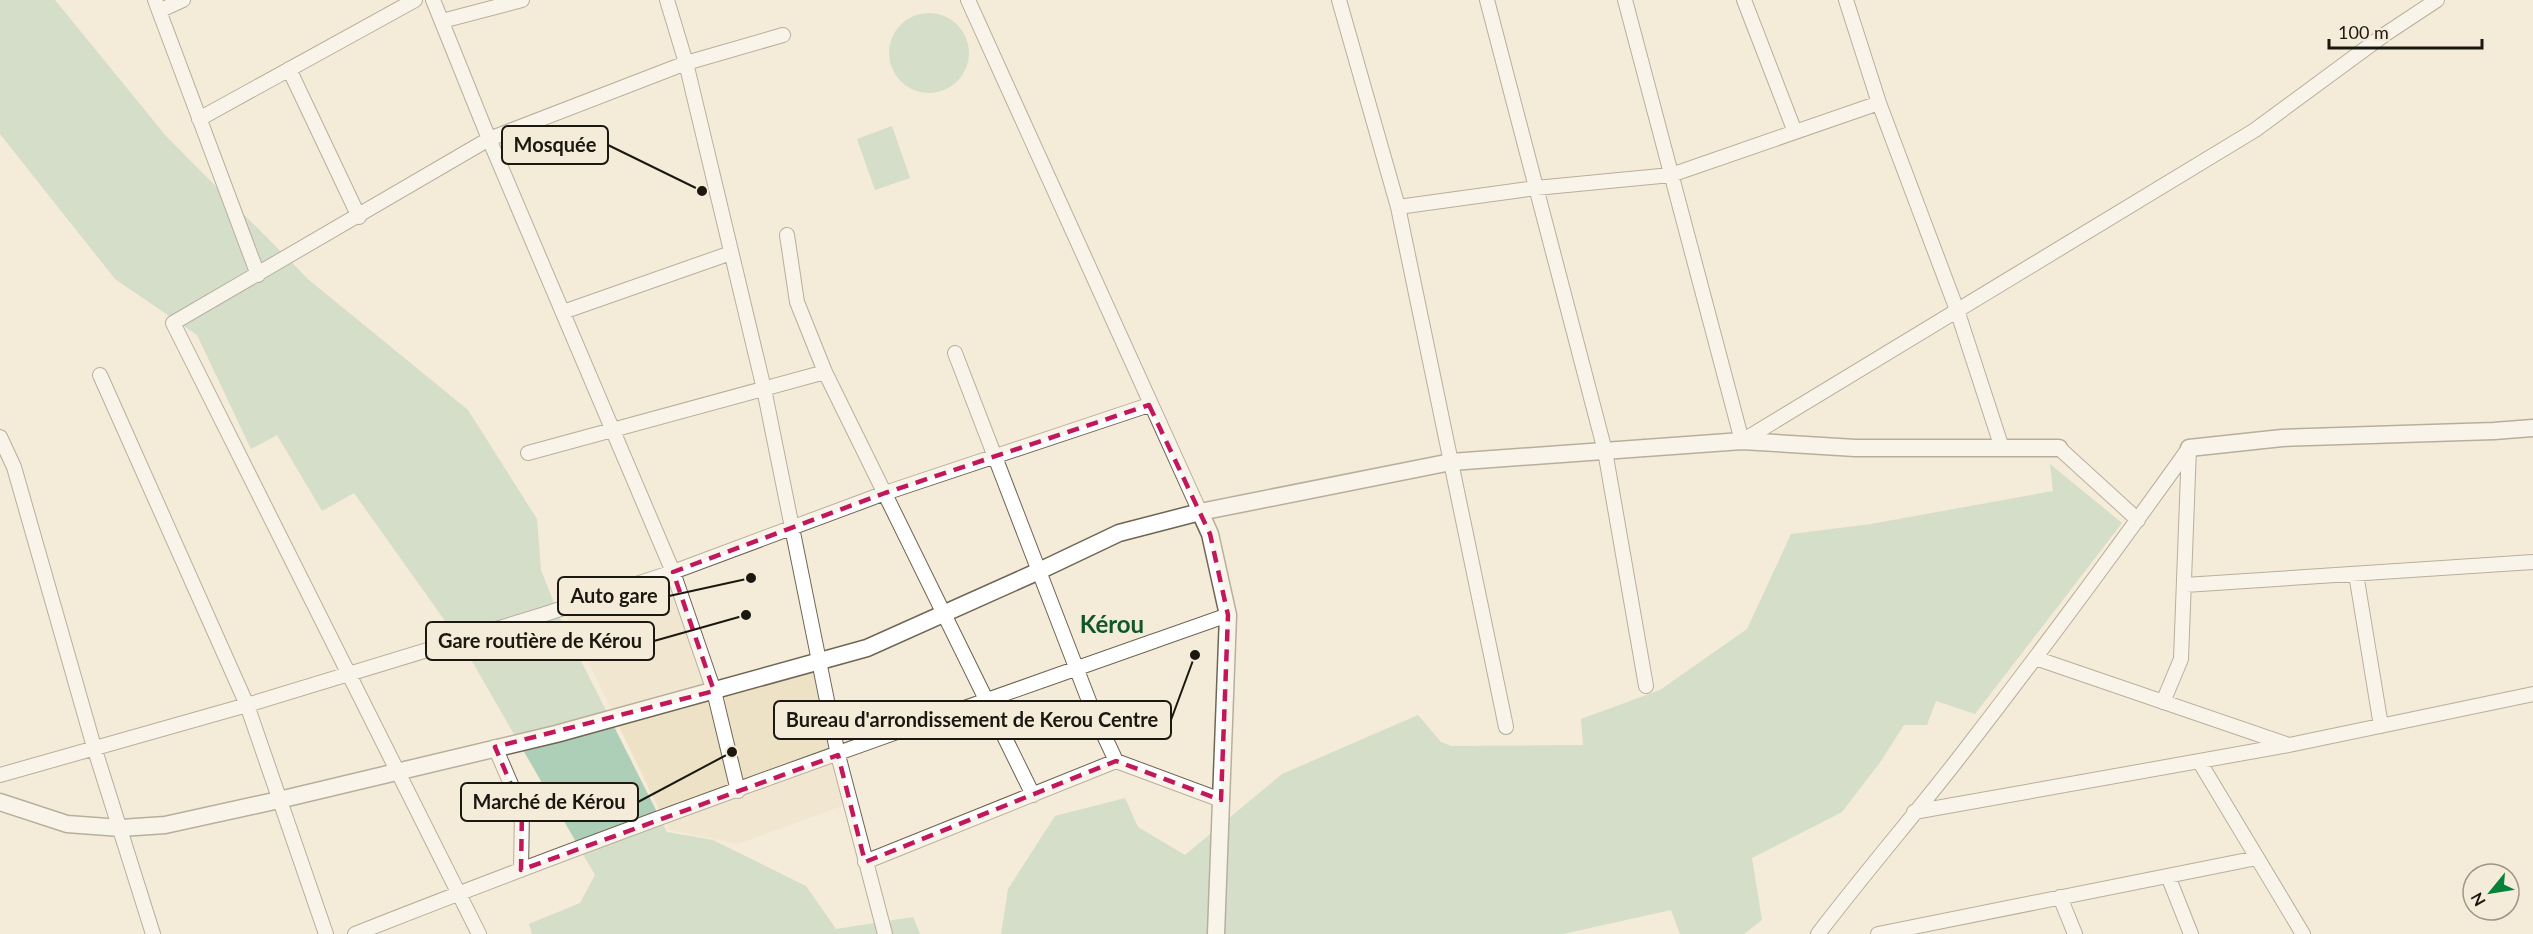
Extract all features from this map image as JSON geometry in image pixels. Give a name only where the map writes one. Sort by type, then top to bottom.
[{"type":"main road","points":[[2189,448],[2282,438],[2533,428]]},
{"type":"main road","points":[[0,802],[67,824],[121,828],[165,825],[279,800],[713,691],[867,648],[1039,572],[1119,533],[1200,512],[1451,462],[1742,441],[1856,448],[2059,448]]},
{"type":"main road","points":[[1200,512],[1210,534],[1228,615],[1216,934]]},
{"type":"street","points":[[183,0],[157,6],[258,275]]},
{"type":"street","points":[[199,119],[415,0]]},
{"type":"street","points":[[434,0],[489,139],[673,572],[713,691],[738,791]]},
{"type":"street","points":[[442,21],[522,0]]},
{"type":"street","points":[[667,0],[686,63],[764,389],[838,754],[885,934]]},
{"type":"street","points":[[968,0],[1149,405],[1200,512]]},
{"type":"street","points":[[1339,0],[1398,207],[1506,727]]},
{"type":"street","points":[[1487,0],[1605,451],[1646,686]]},
{"type":"street","points":[[1625,0],[1742,441],[2254,130],[2384,35],[2437,0]]},
{"type":"street","points":[[1744,0],[1795,132]]},
{"type":"street","points":[[1846,0],[1879,103],[1957,310],[2002,448]]},
{"type":"street","points":[[479,934],[173,323],[359,217],[489,139],[686,63],[783,35]]},
{"type":"street","points":[[289,69],[359,217]]},
{"type":"street","points":[[1398,207],[1536,188],[1671,175],[1879,103]]},
{"type":"street","points":[[787,235],[797,302],[825,372],[1033,795]]},
{"type":"street","points":[[562,312],[731,253]]},
{"type":"street","points":[[955,353],[1076,669],[1116,761]]},
{"type":"street","points":[[528,453],[825,372]]},
{"type":"street","points":[[100,375],[247,705],[326,934]]},
{"type":"street","points":[[0,775],[350,674],[673,572],[885,493],[1149,405]]},
{"type":"street","points":[[0,437],[14,467],[94,747],[153,934]]},
{"type":"street","points":[[2059,448],[2138,520]]},
{"type":"street","points":[[1818,934],[2035,658],[2189,448]]},
{"type":"street","points":[[2163,702],[2181,659],[2189,448]]},
{"type":"street","points":[[2185,585],[2532,562],[2533,577]]},
{"type":"street","points":[[2356,574],[2381,726]]},
{"type":"street","points":[[355,934],[459,893],[838,754],[1228,615]]},
{"type":"street","points":[[2035,658],[2289,745]]},
{"type":"street","points":[[1914,812],[2289,745],[2533,694]]},
{"type":"street","points":[[495,747],[522,810],[521,870]]},
{"type":"street","points":[[865,862],[1116,761],[1221,800]]},
{"type":"street","points":[[2199,761],[2303,934]]},
{"type":"street","points":[[1878,934],[1938,928],[2060,897],[2257,858]]},
{"type":"street","points":[[2168,876],[2191,934]]},
{"type":"street","points":[[2060,897],[2075,934]]},
{"type":"highlighted area","points":[[1149,405],[1210,534],[1228,615],[1221,800],[1116,761],[865,862],[838,755],[521,870],[522,810],[495,747],[714,691],[673,572],[885,493]]},
{"type":"shaded area","points":[[669,577],[712,699],[813,669],[847,804],[738,844],[669,830],[563,610]]},
{"type":"green space","points":[[0,0],[55,0],[166,136],[309,280],[468,410],[537,519],[541,570],[563,625],[667,832],[713,840],[806,886],[836,929],[913,917],[920,934],[532,934],[529,924],[580,903],[595,875],[465,649],[354,493],[322,511],[277,435],[251,449],[197,335],[115,279],[0,134]]},
{"type":"green space","points":[[929,13],[944,16],[957,25],[966,38],[969,53],[966,68],[957,81],[944,90],[929,93],[914,90],[901,81],[892,68],[889,53],[892,38],[901,25],[914,16]]},
{"type":"green space","points":[[892,126],[910,178],[875,190],[857,139]]},
{"type":"green space","points":[[2050,464],[2122,523],[1975,714],[1936,701],[1927,725],[1904,725],[1881,761],[1842,812],[1752,858],[1762,920],[1744,934],[1680,934],[1671,910],[1563,934],[1001,934],[1008,889],[1055,816],[1125,798],[1138,827],[1185,855],[1282,774],[1418,715],[1441,742],[1451,746],[1583,745],[1581,719],[1660,690],[1747,629],[1791,534],[1871,524],[2053,491]]},
{"type":"place","name":"Mosquée","points":[[702,191]]},
{"type":"place","name":"Auto gare","points":[[751,578]]},
{"type":"place","name":"Gare routière de Kérou","points":[[746,615]]},
{"type":"place","name":"Bureau d'arrondissement de Kerou Centre","points":[[1195,655]]},
{"type":"place","name":"Marché de Kérou","points":[[732,752]]},
{"type":"district","name":"Kérou","points":[[1112,623]]}]
